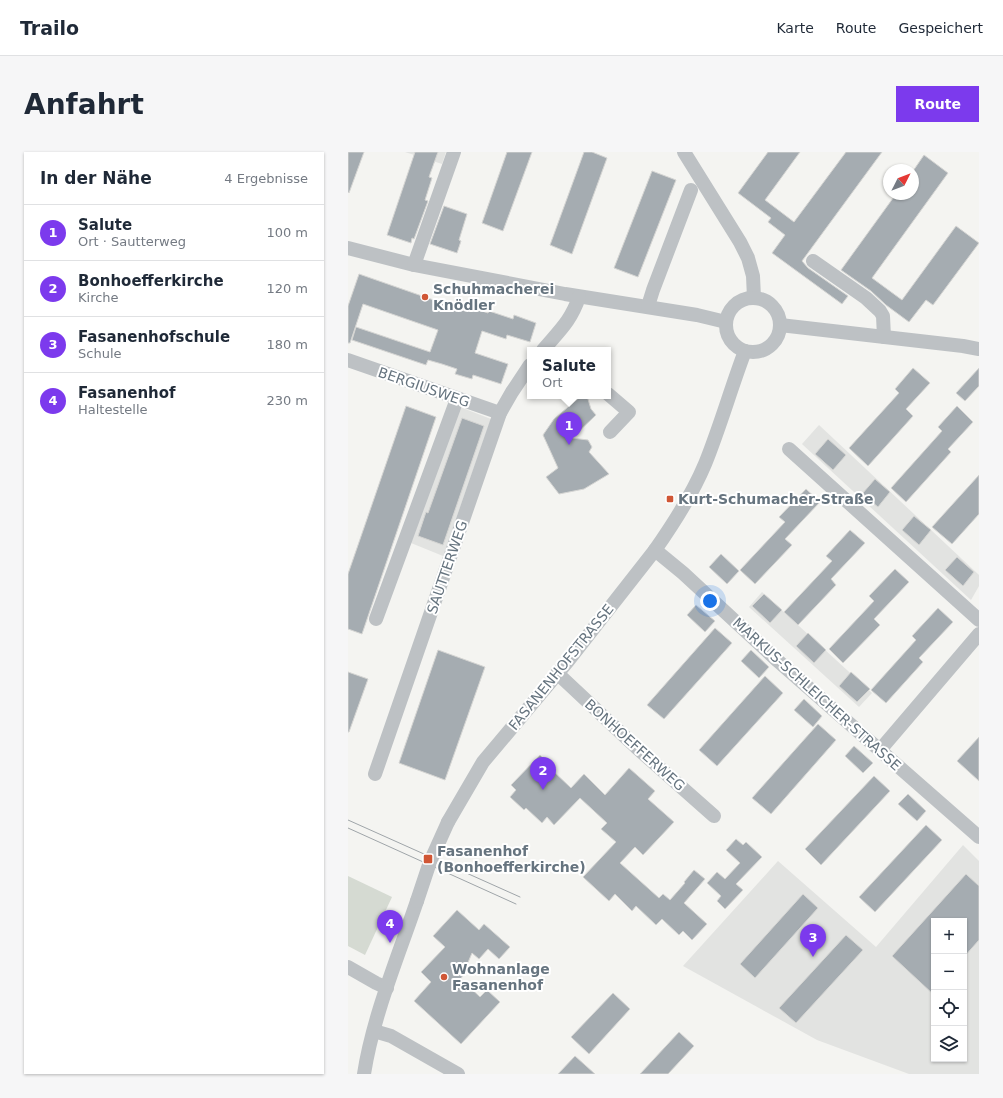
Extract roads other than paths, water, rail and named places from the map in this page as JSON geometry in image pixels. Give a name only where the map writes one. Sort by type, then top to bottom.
[{"type":"street","points":[[414,264],[454,152]]},
{"type":"street","points":[[684,152],[695,172],[740,242],[748,258],[753,276],[754,298]]},
{"type":"street","points":[[648,306],[652,290],[691,190]]},
{"type":"street","points":[[348,249],[414,264],[579,297],[648,306],[704,316],[726,322]]},
{"type":"street","points":[[813,261],[866,298],[880,311],[883,316],[884,336]]},
{"type":"street","points":[[551,347],[574,311],[579,297]]},
{"type":"street","points":[[754,298],[766,302],[775,309],[780,325],[775,341],[769,347],[762,351],[753,352],[745,351],[737,347],[730,340],[726,331],[726,322],[732,307],[746,299],[754,298]]},
{"type":"street","points":[[780,325],[884,336],[979,349]]},
{"type":"street","name":"FASANENHOFSTRASSE","points":[[364,1074],[374,1031],[387,988],[430,862],[448,822],[483,762],[557,674],[655,550],[687,500],[705,465],[745,351]]},
{"type":"street","name":"BERGIUSWEG","points":[[348,360],[500,414]]},
{"type":"street","name":"SAUTTERWEG","points":[[375,774],[500,414],[527,370]]},
{"type":"street","points":[[610,432],[629,412],[611,397]]},
{"type":"street","points":[[376,619],[457,399]]},
{"type":"street","points":[[789,449],[979,620]]},
{"type":"street","name":"MARKUS-SCHLEICHER-STRASSE","points":[[655,550],[778,661],[979,837]]},
{"type":"street","points":[[880,750],[979,634]]},
{"type":"street","name":"BONHOEFFERWEG","points":[[557,674],[714,816]]},
{"type":"street","points":[[348,967],[387,988]]},
{"type":"street","points":[[374,1031],[391,1036],[458,1074]]},
{"type":"tram line","points":[[348,820],[520,897]]},
{"type":"tram line","points":[[348,828],[516,904]]},
{"type":"place","name":"Schuhmacherei Knödler","points":[[425,297]]},
{"type":"place","name":"Salute","points":[[569,445]]},
{"type":"place","name":"Kurt-Schumacher-Straße","points":[[670,499]]},
{"type":"place","name":"Bonhoefferkirche","points":[[543,790]]},
{"type":"place","name":"Fasanenhof (Bonhoefferkirche)","points":[[428,859]]},
{"type":"place","name":"Fasanenhof","points":[[390,943]]},
{"type":"place","name":"Fasanenhofschule","points":[[813,957]]},
{"type":"place","name":"Wohnanlage Fasanenhof","points":[[444,977]]}]
